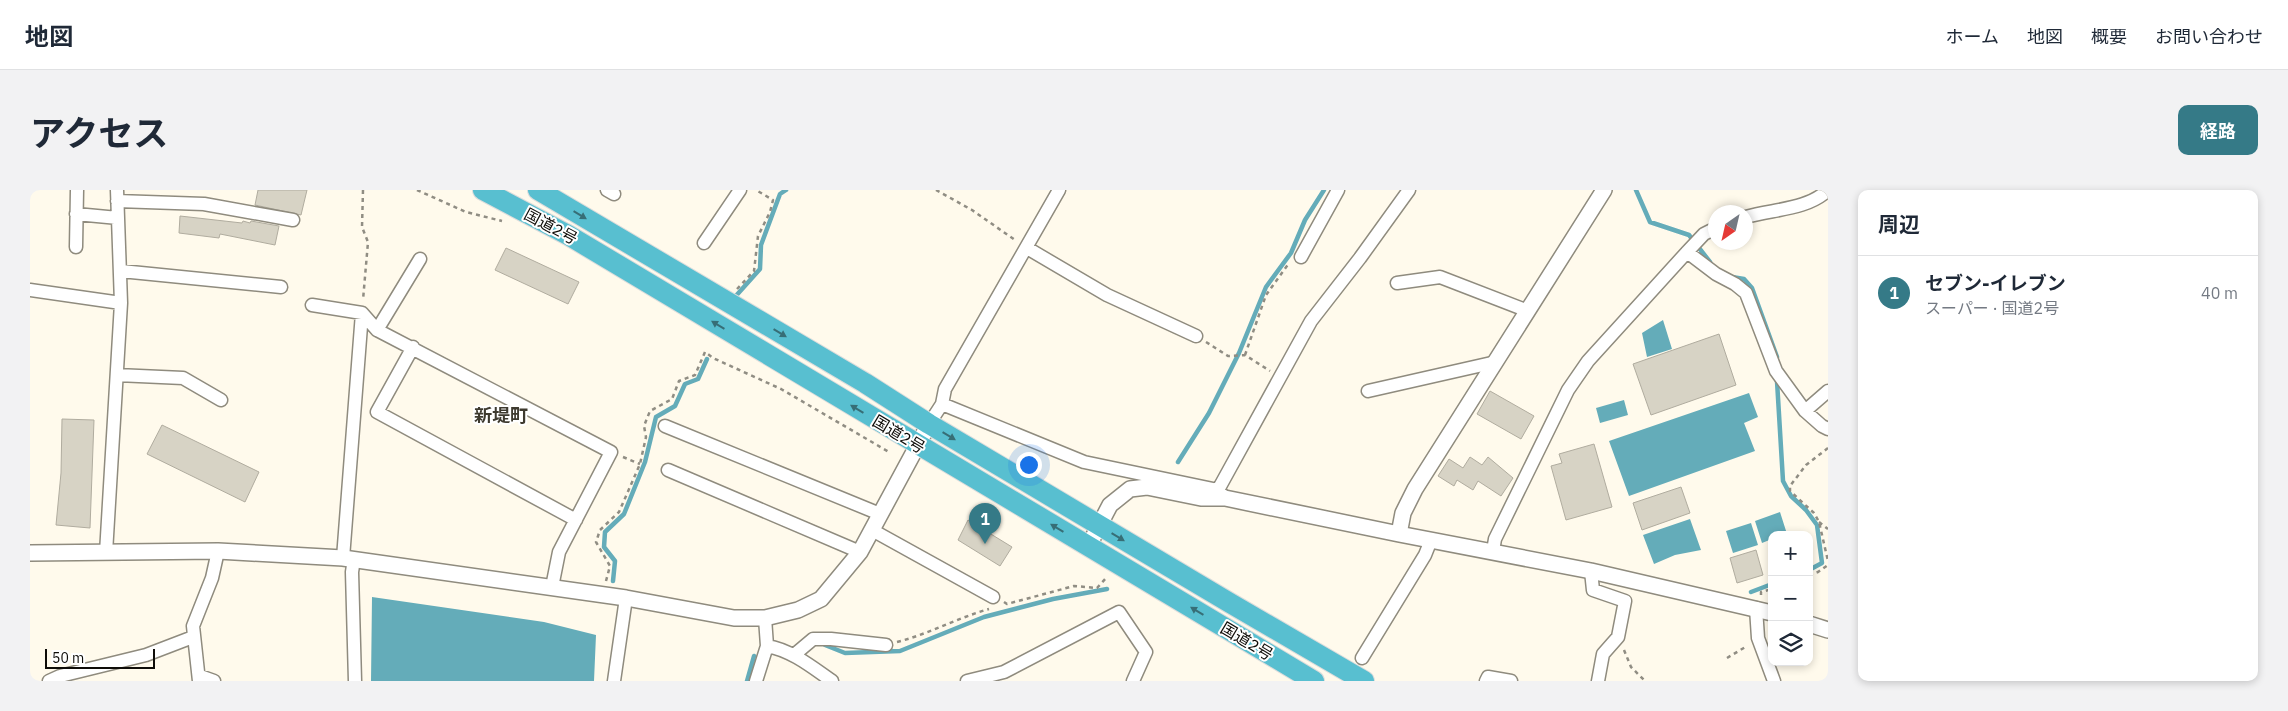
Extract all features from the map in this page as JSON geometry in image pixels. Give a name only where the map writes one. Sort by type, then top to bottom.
[{"type":"highway","name":"国道2号","points":[[483,190],[568,235],[918,446],[1314,681]]},
{"type":"highway","name":"国道2号","points":[[538,190],[1364,681]]},
{"type":"street","points":[[76,247],[77,190]]},
{"type":"street","points":[[704,244],[740,190]]},
{"type":"street","points":[[30,553],[218,551],[349,558],[626,598],[734,618],[765,618],[798,610],[821,598],[860,552],[929,424],[942,404],[945,389],[1059,190]]},
{"type":"street","points":[[1296,258],[1338,190]]},
{"type":"street","points":[[1221,494],[1280,376],[1311,321],[1409,190]]},
{"type":"street","points":[[1399,534],[1403,513],[1415,489],[1604,190]]},
{"type":"street","points":[[1753,215],[1806,204],[1820,198],[1828,190]]},
{"type":"street","points":[[106,553],[121,303],[117,195],[204,204],[294,220]]},
{"type":"street","points":[[76,214],[118,218]]},
{"type":"street","points":[[1493,551],[1495,539],[1568,390],[1588,361],[1687,252],[1708,232]]},
{"type":"street","points":[[1027,248],[1107,295],[1196,336]]},
{"type":"street","points":[[1687,252],[1716,274],[1735,284],[1746,293],[1776,372],[1805,411],[1828,429]]},
{"type":"street","points":[[377,330],[420,259]]},
{"type":"street","points":[[120,271],[281,286]]},
{"type":"street","points":[[1397,283],[1440,277],[1528,311]]},
{"type":"street","points":[[30,290],[121,303]]},
{"type":"street","points":[[312,306],[362,313],[377,330],[413,347],[611,452],[559,552],[552,587]]},
{"type":"street","points":[[354,681],[352,572],[349,558],[362,313]]},
{"type":"street","points":[[413,347],[377,412],[576,520]]},
{"type":"street","points":[[1368,391],[1496,362]]},
{"type":"street","points":[[117,375],[183,378],[221,400]]},
{"type":"street","points":[[1805,411],[1828,391]]},
{"type":"street","points":[[942,404],[1084,462],[1399,534],[1592,571],[1768,612]]},
{"type":"street","points":[[665,426],[880,514]]},
{"type":"street","points":[[668,470],[860,552]]},
{"type":"street","points":[[1088,547],[1110,505],[1130,489],[1147,487],[1201,498],[1221,494]]},
{"type":"street","points":[[872,530],[994,604]]},
{"type":"street","points":[[1362,658],[1425,555],[1431,540]]},
{"type":"street","points":[[214,681],[200,679],[193,626],[212,578],[218,551]]},
{"type":"street","points":[[1592,571],[1593,590],[1625,601],[1618,636],[1603,654],[1598,681]]},
{"type":"street","points":[[614,681],[626,598]]},
{"type":"street","points":[[1756,608],[1758,638],[1770,680]]},
{"type":"street","points":[[967,681],[1004,672],[1120,612],[1146,652],[1133,681]]},
{"type":"street","points":[[756,681],[767,646],[765,618]]},
{"type":"street","points":[[1813,625],[1828,630]]},
{"type":"street","points":[[49,681],[60,676],[146,655],[193,637]]},
{"type":"street","points":[[794,655],[813,639],[886,645]]},
{"type":"street","points":[[767,646],[779,648],[794,655],[832,681]]},
{"type":"street","points":[[1486,681],[1488,676],[1511,681]]},
{"type":"path","points":[[362,313],[368,242],[362,227],[363,190]]},
{"type":"path","points":[[417,190],[466,212],[509,222]]},
{"type":"path","points":[[736,290],[754,271],[758,236],[770,212],[772,200],[756,190]]},
{"type":"path","points":[[936,190],[972,210],[1027,248]]},
{"type":"path","points":[[1245,356],[1266,295],[1296,258]]},
{"type":"path","points":[[1196,336],[1228,356],[1245,356],[1280,376]]},
{"type":"path","points":[[1813,574],[1818,572],[1828,563],[1819,522],[1814,513],[1790,491],[1790,486],[1806,465],[1828,448]]},
{"type":"path","points":[[611,452],[640,464]]},
{"type":"path","points":[[1819,522],[1828,529]]},
{"type":"path","points":[[886,645],[914,638],[994,604],[1007,604],[1074,586],[1097,588],[1102,585],[1110,574]]},
{"type":"path","points":[[994,604],[1007,604]]},
{"type":"path","points":[[1618,636],[1631,667],[1645,681]]},
{"type":"path","points":[[1727,658],[1758,638]]},
{"type":"water","points":[[1663,320],[1672,349],[1647,357],[1642,333]]},
{"type":"water","points":[[1749,393],[1758,417],[1744,423],[1755,451],[1629,496],[1609,441]]},
{"type":"water","points":[[1624,400],[1628,415],[1600,423],[1596,408]]},
{"type":"water","points":[[1780,512],[1786,531],[1768,531],[1768,541],[1762,543],[1755,521]]},
{"type":"water","points":[[1690,519],[1701,550],[1675,555],[1654,564],[1643,535]]},
{"type":"water","points":[[1751,523],[1758,545],[1733,553],[1726,531]]},
{"type":"water","points":[[372,597],[544,622],[596,635],[594,681],[371,681]]},
{"type":"building","points":[[258,190],[307,190],[301,215],[255,205]]},
{"type":"building","points":[[180,216],[242,223],[243,221],[250,223],[251,221],[279,226],[275,245],[220,234],[219,238],[179,233]]},
{"type":"building","points":[[506,248],[579,282],[568,304],[495,270]]},
{"type":"building","points":[[1719,334],[1736,385],[1651,415],[1633,364]]},
{"type":"building","points":[[1490,391],[1534,416],[1521,439],[1477,414]]},
{"type":"building","points":[[62,419],[94,420],[90,528],[56,525],[61,473]]},
{"type":"building","points":[[162,425],[259,472],[245,502],[147,454]]},
{"type":"building","points":[[1594,444],[1612,507],[1566,520],[1551,466],[1562,463],[1559,454]]},
{"type":"building","points":[[1470,457],[1482,465],[1488,457],[1513,478],[1501,496],[1478,481],[1473,490],[1457,480],[1454,486],[1438,476],[1449,459],[1463,468]]},
{"type":"building","points":[[1681,487],[1690,513],[1642,530],[1633,503]]},
{"type":"building","points":[[968,520],[1012,547],[1000,566],[958,540]]},
{"type":"building","points":[[1756,550],[1763,575],[1737,583],[1730,558]]},
{"type":"waterway","points":[[734,298],[760,269],[761,245],[780,194],[786,190]]},
{"type":"waterway","points":[[1178,462],[1209,413],[1239,353],[1266,287],[1291,253],[1305,220],[1324,190]]},
{"type":"waterway","points":[[1636,190],[1650,222],[1689,235],[1710,262]]},
{"type":"waterway","points":[[1732,277],[1744,279],[1752,288],[1777,357]]},
{"type":"waterway","points":[[613,581],[615,561],[604,547],[605,532],[624,514],[645,462],[656,417],[675,406],[685,384],[698,379],[707,359]]},
{"type":"waterway","points":[[1779,379],[1777,381],[1783,481],[1791,496],[1806,510],[1817,525],[1822,563],[1813,568]]},
{"type":"waterway","points":[[1751,592],[1768,586]]},
{"type":"waterway","points":[[825,645],[845,653],[900,651],[984,617],[1053,599],[1107,589]]},
{"type":"waterway","points":[[747,681],[754,656]]},
{"type":"place","name":"セブン-イレブン","points":[[985,544]]},
{"type":"district","name":"新堤町","points":[[501,415]]}]
